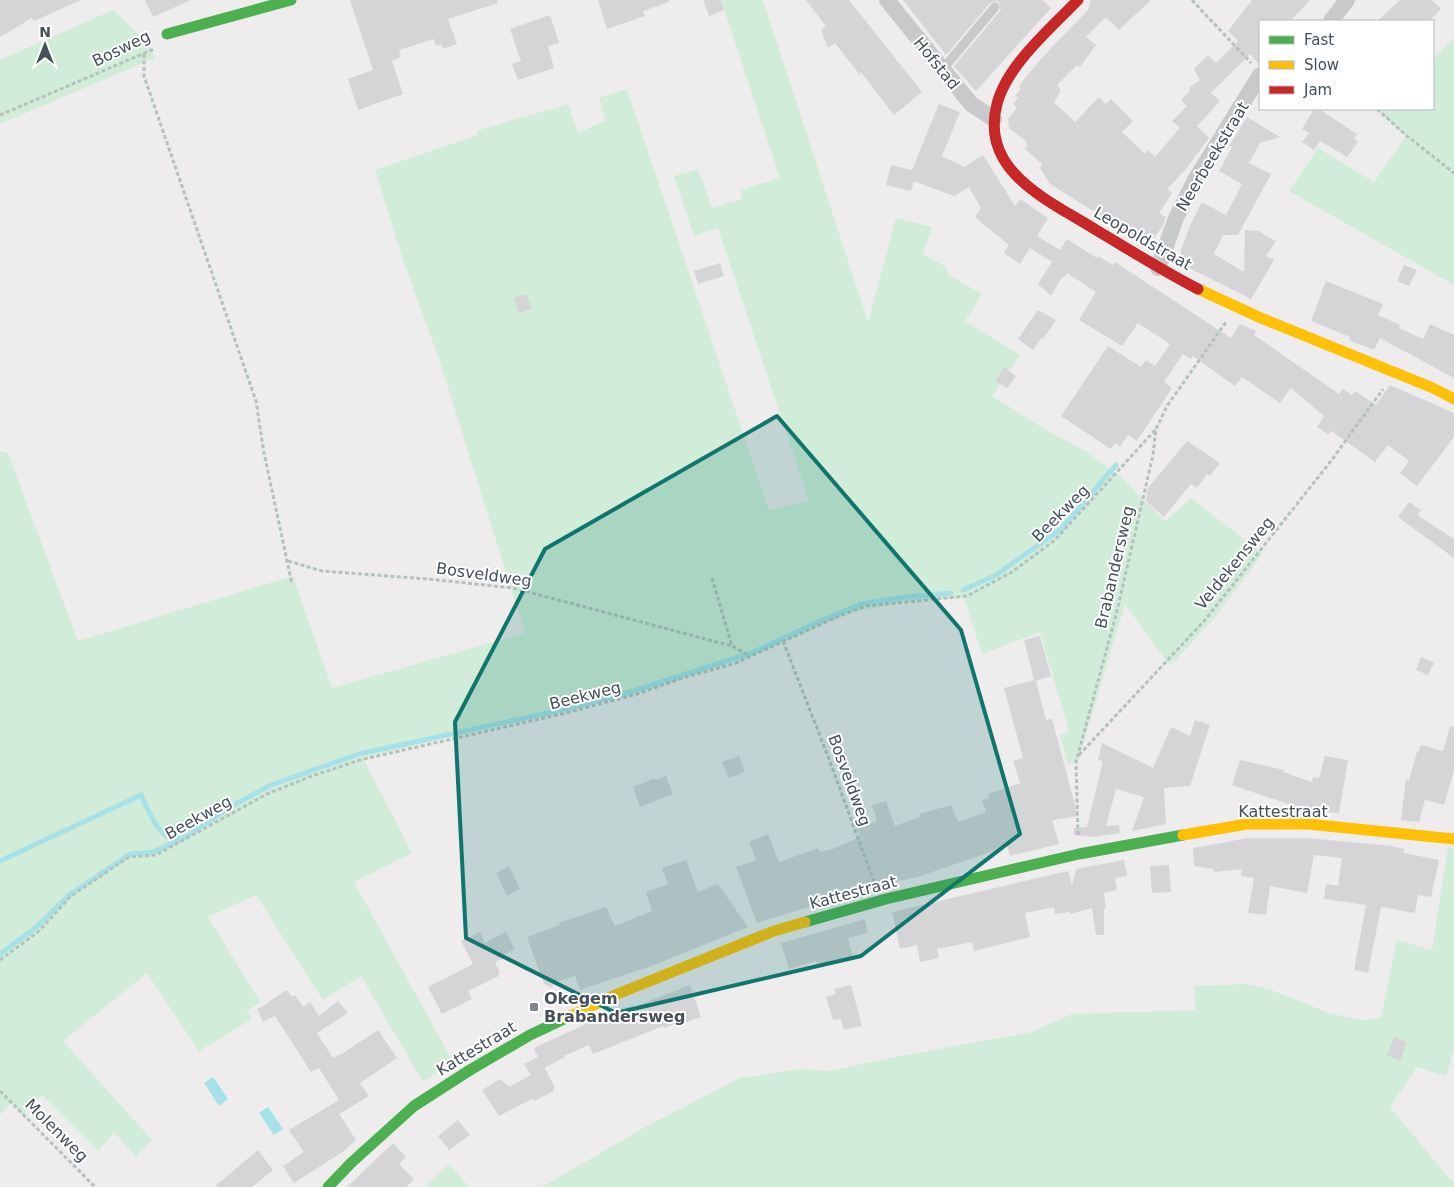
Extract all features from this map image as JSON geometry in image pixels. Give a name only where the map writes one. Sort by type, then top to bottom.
[{"type":"main road","points":[[167,34],[292,0]]},
{"type":"main road","name":"Leopoldstraat","points":[[1078,0],[1023,58],[1008,78],[996,103],[994,119],[996,139],[1004,158],[1018,178],[1043,199],[1158,268],[1236,307],[1434,388],[1454,399]]},
{"type":"main road","name":"Kattestraat","points":[[328,1187],[351,1163],[414,1106],[530,1035],[615,995],[774,932],[881,901],[1078,854],[1247,824],[1308,824],[1454,839]]},
{"type":"street","name":"Hofstad","points":[[887,0],[971,104],[994,119]]},
{"type":"street","points":[[1332,20],[1347,0]]},
{"type":"street","name":"Neerbeekstraat","points":[[1158,268],[1176,218],[1195,180],[1257,71]]},
{"type":"lane","points":[[942,70],[995,7]]},
{"type":"path","points":[[1192,0],[1257,71]]},
{"type":"path","name":"Bosweg","points":[[0,115],[158,48],[167,34]]},
{"type":"path","points":[[144,54],[144,76],[256,401],[266,462],[292,584]]},
{"type":"path","points":[[1377,110],[1454,173]]},
{"type":"path","name":"Brabandersweg","points":[[1078,854],[1076,762],[1117,611],[1153,454],[1156,429],[1172,399],[1236,307]]},
{"type":"path","name":"Veldekensweg","points":[[1078,756],[1205,620],[1332,461],[1395,372]]},
{"type":"path","name":"Beekweg","points":[[0,960],[39,932],[71,896],[129,857],[156,855],[267,794],[310,776],[360,760],[566,713],[637,694],[686,676],[736,663],[839,616],[866,606],[967,596],[1012,572],[1055,540],[1156,429]]},
{"type":"path","name":"Bosveldweg","points":[[287,561],[322,572],[428,579],[513,588],[732,646],[750,656]]},
{"type":"path","points":[[712,578],[732,646]]},
{"type":"path","name":"Bosveldweg","points":[[783,642],[829,759],[881,901]]},
{"type":"path","name":"Molenweg","points":[[0,1091],[95,1187]]},
{"type":"highlighted area","points":[[777,416],[961,630],[1020,834],[861,956],[616,1013],[466,938],[455,722],[545,549]]},
{"type":"green space","points":[[721,0],[763,0],[868,322],[896,218],[932,227],[923,254],[948,268],[947,274],[982,294],[965,321],[1020,355],[992,396],[1043,428],[1085,451],[1118,474],[1165,521],[1191,498],[1263,554],[1212,621],[1170,666],[1125,604],[1078,762],[1068,764],[1060,735],[1069,731],[1040,632],[982,654],[964,598],[914,600],[854,612],[742,659],[623,696],[363,758],[412,853],[354,882],[453,1062],[423,1082],[361,976],[323,1000],[256,895],[208,917],[261,1003],[247,1010],[252,1019],[199,1051],[147,973],[63,1041],[152,1140],[136,1157],[114,1132],[98,1151],[42,1095],[23,1115],[12,1102],[0,1115],[0,451],[8,453],[78,641],[293,576],[332,688],[525,633],[439,359],[402,257],[375,170],[478,135],[476,131],[568,104],[578,133],[605,121],[599,98],[627,89],[769,510],[809,501],[718,228],[694,236],[674,176],[698,169],[712,208],[743,199],[740,190],[780,178]]},
{"type":"green space","points":[[113,10],[149,44],[155,58],[0,124],[0,60]]},
{"type":"green space","points":[[1454,38],[1454,285],[1289,191],[1318,148],[1374,182],[1406,136],[1379,112],[1381,110],[1434,110],[1434,58]]},
{"type":"green space","points":[[1448,847],[1454,848],[1454,1049],[1446,1076],[1417,1067],[1390,1107],[1454,1184],[1454,1187],[542,1187],[645,1127],[740,1078],[801,1069],[829,1071],[1032,1032],[1072,1014],[1195,1010],[1194,986],[1246,984],[1269,989],[1329,1013],[1359,1020],[1381,1018],[1397,940],[1432,950]]},
{"type":"green space","points":[[449,1164],[469,1187],[425,1187]]},
{"type":"water","points":[[213,1077],[228,1099],[219,1106],[204,1083]]},
{"type":"water","points":[[268,1107],[283,1129],[274,1135],[259,1113]]},
{"type":"building","points":[[0,0],[81,0],[34,21],[32,18],[0,37]]},
{"type":"building","points":[[145,0],[191,0],[153,17]]},
{"type":"building","points":[[350,0],[497,0],[498,3],[448,19],[457,44],[443,49],[441,44],[436,46],[434,39],[399,50],[401,57],[392,61],[403,94],[358,110],[348,79],[373,70]]},
{"type":"building","points":[[598,0],[669,0],[669,2],[643,11],[645,16],[607,29]]},
{"type":"building","points":[[703,0],[721,0],[724,10],[709,16]]},
{"type":"building","points":[[806,0],[849,0],[922,92],[894,115],[861,72],[860,75],[835,43],[828,48],[821,30],[826,26]]},
{"type":"building","points":[[903,0],[1043,0],[1051,8],[976,91],[954,66],[1000,11],[999,3],[996,1],[990,3],[946,55]]},
{"type":"building","points":[[1091,0],[1151,0],[1119,30],[1106,17],[1086,37],[1096,45],[1080,67],[1077,65],[1057,85],[1061,90],[1054,102],[1075,122],[1099,97],[1106,104],[1111,99],[1133,121],[1122,132],[1145,154],[1148,150],[1155,157],[1180,128],[1172,121],[1187,106],[1181,100],[1189,92],[1190,87],[1200,80],[1194,69],[1208,55],[1216,63],[1238,41],[1228,31],[1252,0],[1310,0],[1291,20],[1259,20],[1259,64],[1250,54],[1211,93],[1220,101],[1197,126],[1209,138],[1186,169],[1167,189],[1172,193],[1159,213],[1166,217],[1162,227],[1151,242],[1144,236],[1141,241],[1050,184],[1040,168],[1042,164],[1025,149],[1028,146],[1027,142],[1009,128],[1008,119],[1017,108],[1013,104],[1018,98],[1015,96],[1021,89],[1019,87],[1025,78],[1088,10]]},
{"type":"building","points":[[1400,0],[1432,0],[1441,9],[1430,20],[1378,20]]},
{"type":"building","points":[[550,15],[559,43],[548,46],[554,68],[518,80],[512,64],[521,61],[510,29]]},
{"type":"building","points":[[939,104],[960,112],[942,156],[964,167],[983,155],[1015,206],[1020,199],[1048,218],[1037,236],[1060,250],[1067,239],[1097,258],[1098,256],[1113,265],[1115,262],[1231,338],[1240,324],[1256,331],[1254,335],[1339,394],[1343,389],[1352,395],[1355,391],[1376,405],[1390,385],[1454,413],[1454,437],[1417,486],[1400,473],[1409,461],[1388,445],[1375,462],[1331,431],[1329,435],[1317,427],[1324,416],[1291,388],[1280,403],[1242,377],[1235,386],[1193,356],[1191,359],[1183,354],[1164,382],[1172,388],[1137,441],[1128,435],[1120,446],[1115,443],[1111,449],[1061,416],[1108,346],[1141,367],[1146,360],[1155,366],[1170,344],[1138,323],[1122,346],[1079,320],[1096,292],[1067,273],[1064,278],[1062,277],[1051,296],[1038,284],[1052,262],[1030,248],[1020,264],[1004,253],[1009,245],[975,217],[981,208],[969,187],[954,196],[914,181],[911,191],[886,185],[891,165],[912,170]]},
{"type":"building","points":[[1313,110],[1321,110],[1357,134],[1354,139],[1358,142],[1347,157],[1320,141],[1314,150],[1302,142],[1309,133],[1302,129]]},
{"type":"building","points":[[1247,117],[1280,137],[1260,143],[1249,163],[1271,174],[1238,235],[1223,235],[1214,254],[1244,272],[1245,230],[1258,231],[1276,241],[1266,256],[1274,260],[1251,299],[1179,263],[1181,249],[1202,202],[1226,215],[1242,184],[1219,171],[1232,147],[1229,146]]},
{"type":"building","points":[[720,263],[724,276],[698,284],[694,271]]},
{"type":"building","points":[[1404,265],[1417,270],[1409,286],[1397,281]]},
{"type":"building","points":[[1326,281],[1383,304],[1378,315],[1400,325],[1399,328],[1423,339],[1430,324],[1454,335],[1454,378],[1380,338],[1374,350],[1349,340],[1350,337],[1311,321]]},
{"type":"building","points":[[527,294],[532,309],[519,313],[514,298]]},
{"type":"building","points":[[1038,310],[1056,320],[1033,350],[1018,339]]},
{"type":"building","points":[[1004,367],[1016,376],[1007,388],[995,381]]},
{"type":"building","points":[[1187,441],[1220,463],[1210,476],[1207,474],[1197,488],[1191,484],[1164,517],[1146,501],[1148,488]]},
{"type":"building","points":[[1409,502],[1421,510],[1417,515],[1454,539],[1454,558],[1398,517]]},
{"type":"building","points":[[1040,636],[1051,676],[1036,681],[1046,720],[1052,719],[1078,816],[1052,820],[1059,844],[1010,856],[1007,846],[918,877],[885,884],[757,923],[736,867],[756,860],[749,842],[768,834],[779,862],[818,848],[820,852],[833,849],[860,837],[857,829],[877,821],[872,805],[886,801],[895,826],[920,817],[919,814],[951,805],[958,822],[986,812],[982,800],[989,798],[988,794],[1020,783],[1013,761],[1023,758],[1004,688],[1034,680],[1024,640]]},
{"type":"building","points":[[1421,657],[1434,663],[1428,675],[1416,670]]},
{"type":"building","points":[[1195,720],[1210,725],[1190,786],[1164,788],[1166,824],[1132,831],[1144,797],[1116,789],[1106,826],[1119,825],[1120,833],[1094,837],[1074,835],[1074,828],[1087,827],[1103,761],[1098,760],[1102,743],[1153,768],[1171,727],[1190,736]]},
{"type":"building","points":[[1450,726],[1454,727],[1454,771],[1444,805],[1425,800],[1419,822],[1401,820],[1406,779],[1409,780],[1417,752],[1421,745],[1443,751]]},
{"type":"building","points":[[739,756],[745,772],[729,778],[722,762]]},
{"type":"building","points":[[1325,756],[1348,760],[1339,813],[1306,810],[1307,808],[1294,806],[1232,785],[1240,760],[1284,770],[1283,772],[1312,782],[1313,777],[1319,778]]},
{"type":"building","points":[[666,776],[673,794],[640,807],[633,787],[655,778],[655,780]]},
{"type":"building","points":[[1248,838],[1307,838],[1392,846],[1404,849],[1404,853],[1439,860],[1431,897],[1418,895],[1415,913],[1381,907],[1368,973],[1354,970],[1366,905],[1324,899],[1326,884],[1338,886],[1342,858],[1314,855],[1307,893],[1270,886],[1266,915],[1248,913],[1254,878],[1241,876],[1242,869],[1214,872],[1213,869],[1194,866],[1193,848]]},
{"type":"building","points":[[686,860],[698,892],[718,884],[748,927],[654,965],[580,990],[575,976],[555,982],[552,988],[544,984],[527,937],[560,925],[559,923],[606,907],[615,926],[652,911],[646,892],[668,884],[662,868]]},
{"type":"building","points":[[1124,860],[1127,876],[1115,878],[1117,890],[1104,893],[1106,908],[1104,909],[1104,935],[1096,935],[1092,908],[1070,914],[1070,912],[1055,914],[1054,907],[1025,913],[1030,937],[974,951],[972,942],[937,949],[939,958],[920,962],[917,945],[900,949],[892,912],[1068,871],[1072,885],[1076,869]]},
{"type":"building","points":[[1169,865],[1171,892],[1152,893],[1150,866]]},
{"type":"building","points":[[509,866],[520,889],[507,896],[496,873]]},
{"type":"building","points":[[865,919],[868,933],[848,938],[853,957],[818,968],[816,961],[789,969],[781,943]]},
{"type":"building","points":[[480,932],[485,943],[506,932],[515,949],[501,956],[503,959],[495,962],[500,973],[498,973],[499,976],[468,991],[472,999],[442,1014],[428,987],[473,964],[461,941]]},
{"type":"building","points":[[690,985],[701,1017],[674,1027],[674,1024],[664,1028],[663,1026],[593,1054],[589,1045],[564,1056],[544,1068],[555,1088],[553,1089],[554,1091],[534,1101],[532,1099],[499,1116],[482,1090],[500,1079],[509,1087],[531,1075],[524,1064],[538,1057],[534,1049],[536,1047],[614,1011],[633,1005],[634,1007]]},
{"type":"building","points":[[851,985],[862,1026],[844,1030],[841,1019],[833,1020],[826,997],[836,994],[834,989]]},
{"type":"building","points":[[287,990],[292,997],[295,995],[303,1007],[310,1002],[319,1016],[338,1001],[348,1013],[317,1033],[333,1058],[378,1030],[397,1058],[360,1083],[369,1096],[339,1114],[356,1140],[344,1151],[294,1183],[283,1166],[304,1152],[289,1130],[339,1100],[319,1068],[311,1072],[275,1016],[263,1022],[257,1009]]},
{"type":"building","points":[[1394,1037],[1407,1042],[1400,1061],[1387,1055]]},
{"type":"building","points":[[458,1120],[470,1135],[449,1150],[438,1136]]},
{"type":"building","points":[[393,1143],[406,1157],[399,1164],[414,1179],[406,1187],[347,1187]]},
{"type":"building","points":[[258,1150],[273,1170],[252,1187],[214,1187]]},
{"type":"waterway","points":[[963,590],[996,575],[1061,529],[1116,465]]},
{"type":"waterway","points":[[0,954],[34,929],[69,895],[130,854],[153,852],[173,843],[187,836],[230,807],[271,785],[359,754],[557,711],[624,694],[754,652],[861,604],[951,593]]},
{"type":"waterway","points":[[0,861],[141,795],[150,814],[163,833],[174,840],[177,838]]},
{"type":"traffic: fast","points":[[167,34],[291,0]]},
{"type":"traffic: fast","points":[[805,922],[886,899],[1079,854],[1183,835]]},
{"type":"traffic: fast","points":[[328,1187],[351,1163],[414,1106],[530,1035],[566,1018]]},
{"type":"traffic: slow","points":[[1198,289],[1261,318],[1433,388],[1454,399]]},
{"type":"traffic: slow","points":[[1183,835],[1247,824],[1308,824],[1454,839]]},
{"type":"traffic: slow","points":[[566,1018],[615,995],[774,931],[805,922]]},
{"type":"traffic: jam","points":[[1078,0],[1031,48],[1010,75],[1002,89],[997,104],[994,128],[998,148],[1008,166],[1023,182],[1040,195],[1198,289]]},
{"type":"place","name":"Okegem Brabandersweg","points":[[534,1007]]}]
